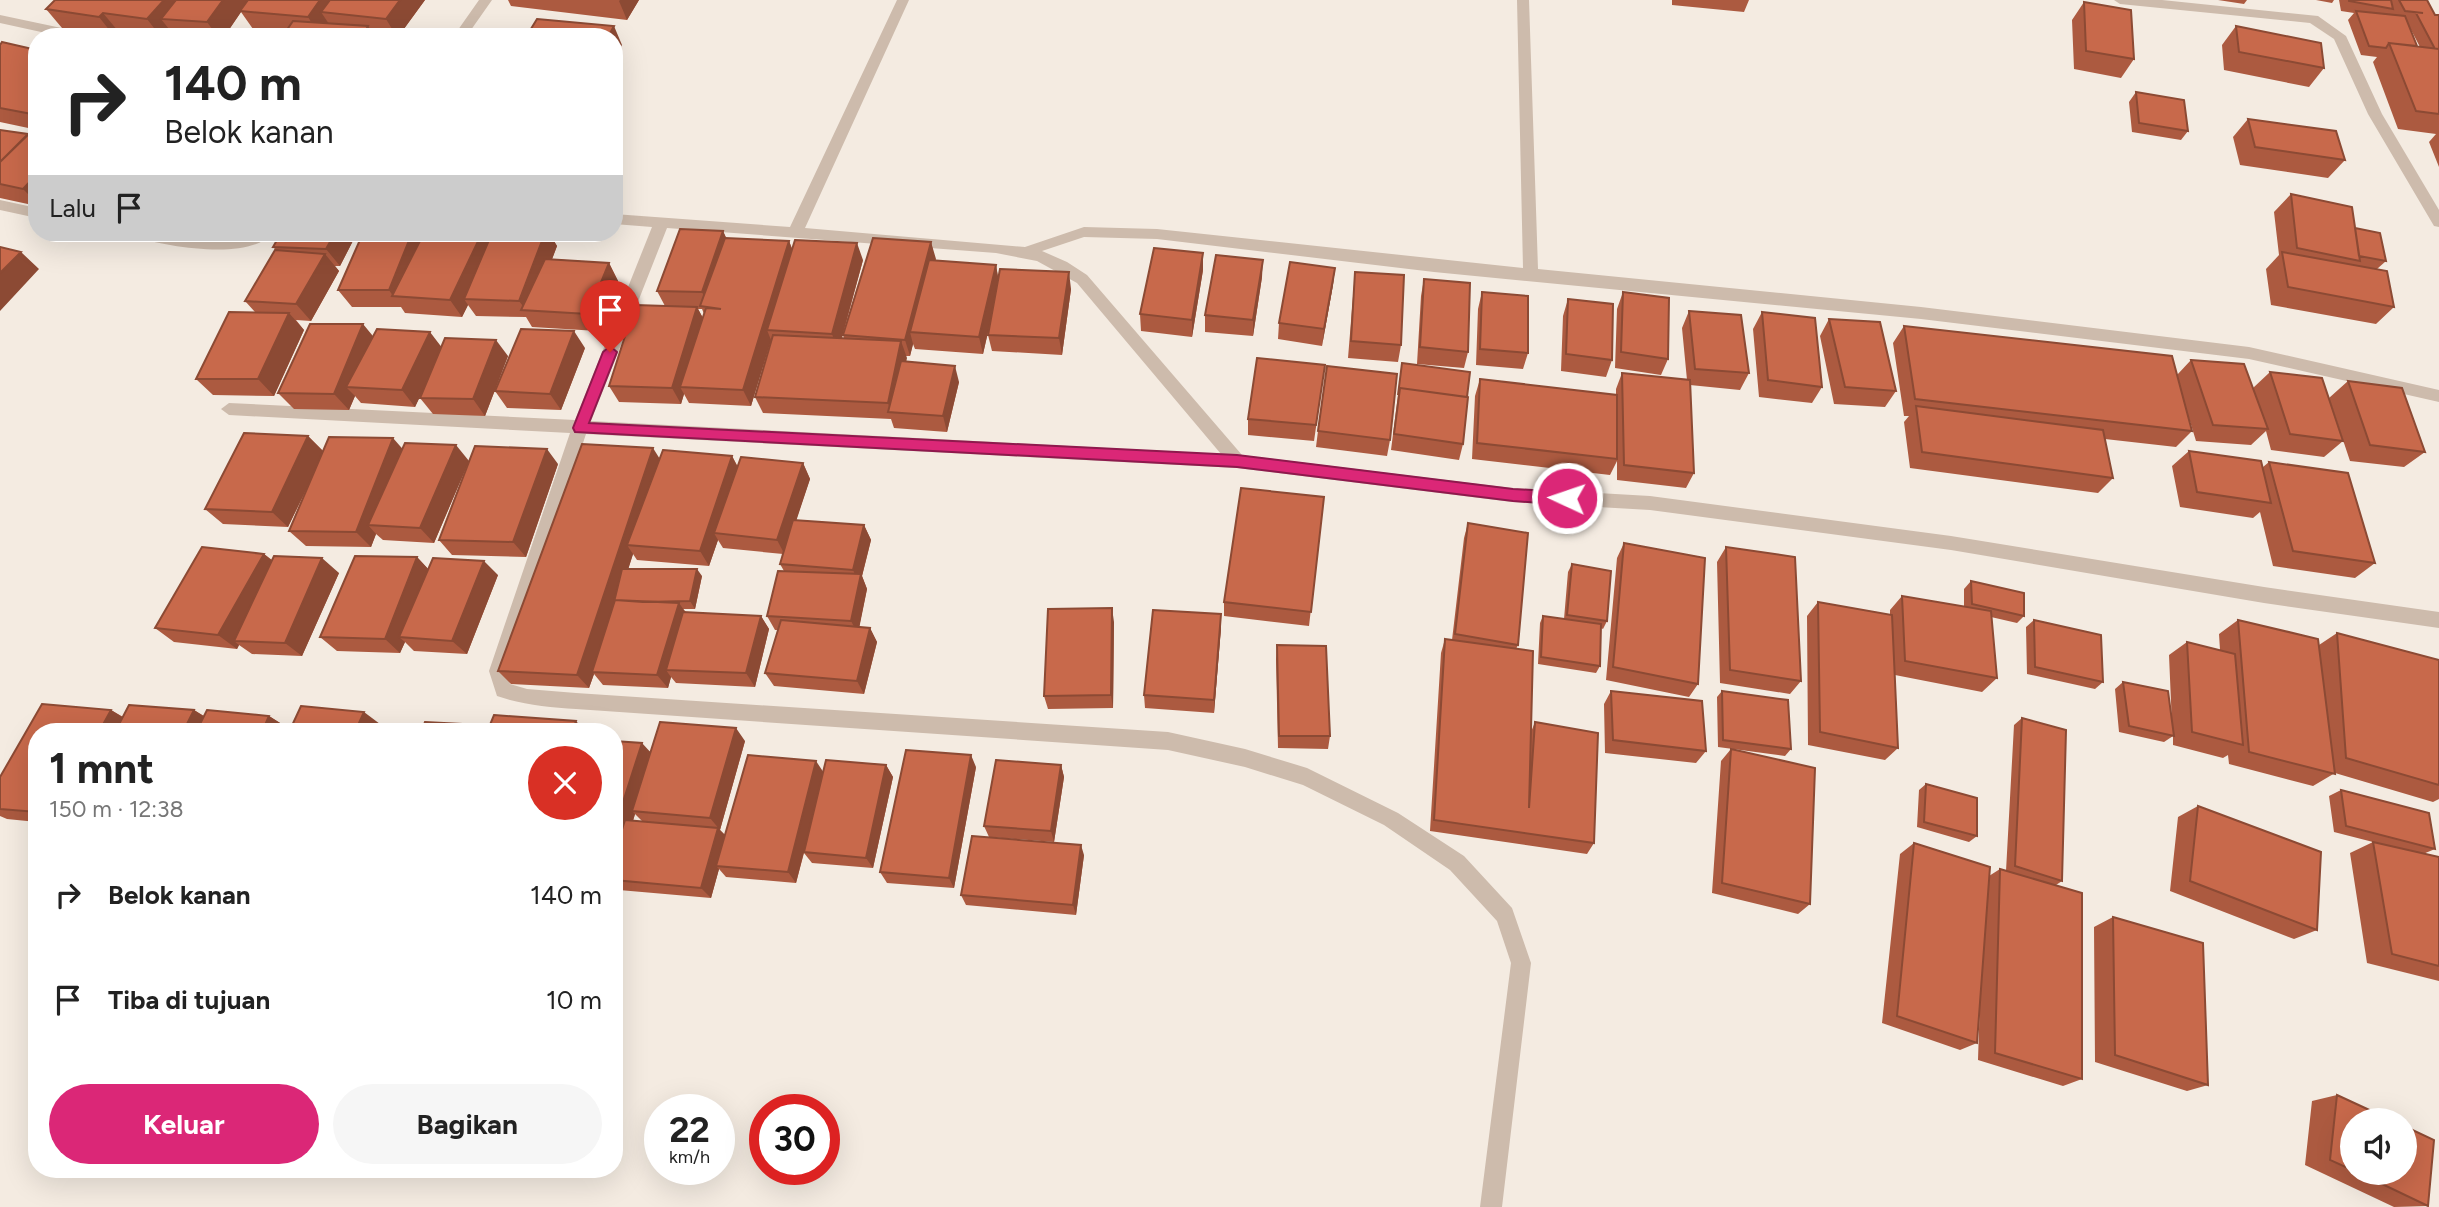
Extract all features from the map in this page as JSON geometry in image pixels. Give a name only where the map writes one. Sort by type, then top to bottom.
[{"type":"street","points":[[466,28],[486,0]]},
{"type":"street","points":[[795,233],[903,0]]},
{"type":"street","points":[[1523,0],[1531,274]]},
{"type":"street","points":[[2120,0],[2313,19],[2328,27],[2339,36],[2375,114],[2439,222]]},
{"type":"street","points":[[0,19],[42,28]]},
{"type":"street","points":[[0,205],[28,211]]},
{"type":"street","points":[[623,220],[1029,251],[1061,263],[1082,279],[1237,461]]},
{"type":"street","points":[[661,224],[580,428],[498,671],[503,690],[527,697],[576,701],[1168,741],[1245,758],[1307,777],[1391,819],[1457,863],[1505,915],[1521,963],[1490,1207]]},
{"type":"street","points":[[1029,251],[1084,232],[1157,234],[1434,266],[1921,313],[2249,353],[2439,396]]},
{"type":"street","points":[[186,242],[212,247],[244,242]]},
{"type":"street","points":[[229,409],[1237,461],[1513,495],[1650,503],[1705,510],[1951,543],[2251,593],[2439,620]]},
{"type":"building","points":[[55,0],[164,0],[147,19],[103,13],[99,17],[46,9]]},
{"type":"building","points":[[176,0],[223,0],[207,22],[161,19]]},
{"type":"building","points":[[248,0],[320,0],[308,17],[240,11]]},
{"type":"building","points":[[330,0],[400,0],[386,19],[321,12]]},
{"type":"building","points":[[2391,0],[2393,9],[2349,1]]},
{"type":"building","points":[[2399,0],[2427,0],[2435,15],[2439,15],[2439,49],[2435,49],[2416,13],[2423,13],[2405,11]]},
{"type":"building","points":[[2084,2],[2131,10],[2134,59],[2086,51]]},
{"type":"building","points":[[2356,11],[2405,16],[2417,46],[2389,43],[2386,48],[2369,46]]},
{"type":"building","points":[[537,19],[614,26],[613,28],[532,28]]},
{"type":"building","points":[[293,21],[368,26],[367,28],[288,28]]},
{"type":"building","points":[[2236,26],[2321,43],[2324,68],[2239,52]]},
{"type":"building","points":[[2,42],[28,48],[28,113],[0,108]]},
{"type":"building","points":[[2389,43],[2439,49],[2439,114],[2416,111]]},
{"type":"building","points":[[2136,92],[2184,100],[2188,131],[2139,123]]},
{"type":"building","points":[[2248,119],[2336,131],[2345,160],[2255,147]]},
{"type":"building","points":[[0,130],[28,134],[0,162]]},
{"type":"building","points":[[28,135],[28,184],[23,189],[0,184],[0,162]]},
{"type":"building","points":[[2291,194],[2352,207],[2360,261],[2297,248]]},
{"type":"building","points":[[2355,228],[2380,233],[2386,261],[2359,256]]},
{"type":"building","points":[[680,229],[723,231],[702,292],[657,291]]},
{"type":"building","points":[[725,238],[789,241],[743,390],[680,387],[706,308],[721,309],[700,306]]},
{"type":"building","points":[[873,238],[931,242],[905,340],[843,335]]},
{"type":"building","points":[[795,240],[857,243],[832,334],[767,330]]},
{"type":"building","points":[[276,242],[330,242],[326,249],[273,247]]},
{"type":"building","points":[[359,242],[408,242],[389,290],[338,290]]},
{"type":"building","points":[[419,242],[478,242],[450,300],[392,296]]},
{"type":"building","points":[[488,242],[542,242],[519,301],[464,299]]},
{"type":"building","points":[[0,247],[21,252],[0,273]]},
{"type":"building","points":[[1154,248],[1203,253],[1192,320],[1140,314]]},
{"type":"building","points":[[275,250],[325,254],[296,304],[245,301]]},
{"type":"building","points":[[2282,252],[2387,271],[2394,307],[2288,287]]},
{"type":"building","points":[[1216,255],[1263,260],[1253,320],[1205,315]]},
{"type":"building","points":[[545,259],[609,263],[588,314],[521,310]]},
{"type":"building","points":[[929,260],[996,265],[979,337],[910,332]]},
{"type":"building","points":[[1290,262],[1335,268],[1324,329],[1279,323]]},
{"type":"building","points":[[1000,269],[1069,272],[1059,338],[988,335]]},
{"type":"building","points":[[1355,272],[1404,275],[1401,345],[1351,341]]},
{"type":"building","points":[[1424,279],[1470,283],[1468,352],[1420,347]]},
{"type":"building","points":[[1482,292],[1528,296],[1528,353],[1480,349]]},
{"type":"building","points":[[1623,292],[1669,298],[1668,359],[1621,352]]},
{"type":"building","points":[[1568,299],[1613,304],[1612,360],[1566,354]]},
{"type":"building","points":[[635,305],[697,307],[672,388],[609,386]]},
{"type":"building","points":[[1689,311],[1741,315],[1749,373],[1695,369]]},
{"type":"building","points":[[229,312],[289,313],[258,379],[196,379]]},
{"type":"building","points":[[1762,312],[1815,318],[1822,387],[1768,380]]},
{"type":"building","points":[[1829,319],[1880,322],[1896,391],[1845,387]]},
{"type":"building","points":[[310,324],[363,324],[334,394],[278,393]]},
{"type":"building","points":[[1904,326],[2172,356],[2192,431],[1915,399]]},
{"type":"building","points":[[377,329],[430,332],[402,390],[346,387]]},
{"type":"building","points":[[521,329],[574,331],[550,394],[495,391]]},
{"type":"building","points":[[773,335],[901,341],[888,403],[755,397]]},
{"type":"building","points":[[445,338],[496,340],[473,399],[420,398]]},
{"type":"building","points":[[1257,358],[1325,365],[1316,425],[1248,419]]},
{"type":"building","points":[[2191,360],[2244,364],[2268,429],[2213,425]]},
{"type":"building","points":[[901,361],[955,366],[943,416],[888,412]]},
{"type":"building","points":[[1402,363],[1470,372],[1467,397],[1400,388],[1398,395]]},
{"type":"building","points":[[1327,366],[1397,374],[1390,440],[1318,431]]},
{"type":"building","points":[[2270,372],[2322,378],[2343,441],[2290,434]]},
{"type":"building","points":[[1622,373],[1690,380],[1694,473],[1624,465]]},
{"type":"building","points":[[1480,379],[1617,395],[1617,459],[1477,443]]},
{"type":"building","points":[[2348,381],[2402,388],[2425,452],[2370,445]]},
{"type":"building","points":[[1400,388],[1468,397],[1463,444],[1394,434]]},
{"type":"building","points":[[1916,406],[2103,430],[2113,478],[1922,452]]},
{"type":"building","points":[[244,433],[308,436],[272,512],[205,509]]},
{"type":"building","points":[[329,437],[393,438],[356,532],[289,531]]},
{"type":"building","points":[[405,443],[456,445],[420,528],[368,525]]},
{"type":"building","points":[[582,444],[653,448],[577,675],[498,671]]},
{"type":"building","points":[[475,446],[547,449],[513,542],[439,540]]},
{"type":"building","points":[[663,450],[732,456],[700,551],[627,545]]},
{"type":"building","points":[[2189,451],[2261,461],[2271,503],[2197,492]]},
{"type":"building","points":[[741,457],[803,463],[777,540],[714,533]]},
{"type":"building","points":[[2269,462],[2348,473],[2375,563],[2293,551]]},
{"type":"building","points":[[1241,488],[1324,497],[1311,612],[1224,602]]},
{"type":"building","points":[[793,520],[864,525],[853,570],[780,564]]},
{"type":"building","points":[[1468,523],[1528,533],[1518,645],[1455,634]]},
{"type":"building","points":[[1624,543],[1705,558],[1698,684],[1613,667]]},
{"type":"building","points":[[202,547],[264,554],[218,635],[155,628]]},
{"type":"building","points":[[1726,547],[1795,557],[1801,681],[1730,670]]},
{"type":"building","points":[[274,556],[322,558],[285,643],[234,641]]},
{"type":"building","points":[[355,556],[417,557],[385,639],[320,637]]},
{"type":"building","points":[[433,558],[484,561],[452,641],[399,637]]},
{"type":"building","points":[[1572,564],[1611,571],[1607,621],[1567,615]]},
{"type":"building","points":[[622,569],[697,569],[690,601],[614,602]]},
{"type":"building","points":[[778,571],[861,574],[851,621],[767,616]]},
{"type":"building","points":[[1971,581],[2024,593],[2024,616],[1972,604]]},
{"type":"building","points":[[1902,596],[1991,611],[1997,678],[1905,661]]},
{"type":"building","points":[[615,600],[679,603],[657,675],[592,672]]},
{"type":"building","points":[[1818,602],[1892,615],[1898,748],[1820,732]]},
{"type":"building","points":[[1112,608],[1111,695],[1044,696],[1048,609]]},
{"type":"building","points":[[1153,610],[1221,614],[1214,700],[1144,695]]},
{"type":"building","points":[[683,612],[761,616],[746,673],[666,670]]},
{"type":"building","points":[[1543,616],[1601,624],[1600,666],[1541,657]]},
{"type":"building","points":[[781,620],[870,628],[857,681],[765,673]]},
{"type":"building","points":[[2034,620],[2101,635],[2103,682],[2035,667]]},
{"type":"building","points":[[2238,620],[2318,639],[2335,774],[2249,752]]},
{"type":"building","points":[[2337,633],[2439,660],[2439,785],[2346,758]]},
{"type":"building","points":[[1445,639],[1533,651],[1529,808],[1535,722],[1598,733],[1594,843],[1434,820]]},
{"type":"building","points":[[2187,642],[2235,654],[2243,745],[2192,732]]},
{"type":"building","points":[[1277,645],[1326,646],[1330,736],[1279,736]]},
{"type":"building","points":[[2123,682],[2168,691],[2174,736],[2129,726]]},
{"type":"building","points":[[1611,691],[1702,701],[1706,751],[1613,740]]},
{"type":"building","points":[[1722,691],[1788,700],[1791,749],[1723,740]]},
{"type":"building","points":[[42,704],[111,710],[104,723],[31,723]]},
{"type":"building","points":[[129,705],[194,710],[188,723],[120,723]]},
{"type":"building","points":[[301,706],[364,712],[359,723],[293,723]]},
{"type":"building","points":[[207,710],[269,716],[266,723],[200,723]]},
{"type":"building","points":[[494,715],[576,721],[575,723],[491,723]]},
{"type":"building","points":[[2022,718],[2066,730],[2062,881],[2015,866]]},
{"type":"building","points":[[660,722],[736,728],[710,818],[632,811]]},
{"type":"building","points":[[28,728],[28,811],[0,809],[0,777]]},
{"type":"building","points":[[623,742],[642,743],[623,802]]},
{"type":"building","points":[[1731,749],[1815,768],[1810,904],[1722,883]]},
{"type":"building","points":[[906,750],[971,755],[949,878],[880,872]]},
{"type":"building","points":[[748,755],[816,761],[788,872],[716,866]]},
{"type":"building","points":[[826,760],[886,765],[866,858],[804,852]]},
{"type":"building","points":[[996,760],[1061,765],[1051,831],[984,826]]},
{"type":"building","points":[[1926,784],[1977,798],[1977,836],[1924,822]]},
{"type":"building","points":[[2341,790],[2429,813],[2435,849],[2346,826]]},
{"type":"building","points":[[2198,806],[2321,852],[2317,930],[2190,881]]},
{"type":"building","points":[[625,820],[718,828],[701,888],[623,881]]},
{"type":"building","points":[[972,836],[1081,845],[1073,905],[961,895]]},
{"type":"building","points":[[2373,842],[2439,857],[2439,966],[2392,954]]},
{"type":"building","points":[[1914,843],[1990,867],[1977,1043],[1897,1016]]},
{"type":"building","points":[[2000,869],[2082,893],[2082,1079],[1995,1053]]},
{"type":"building","points":[[2113,917],[2203,943],[2208,1085],[2115,1055]]},
{"type":"building","points":[[2337,1095],[2365,1108],[2340,1108],[2340,1165],[2330,1160]]},
{"type":"building","points":[[2417,1132],[2434,1140],[2428,1206],[2384,1185],[2417,1185]]},
{"type":"route","points":[[610,352],[580,428],[1237,461],[1513,495],[1567,498]]}]
